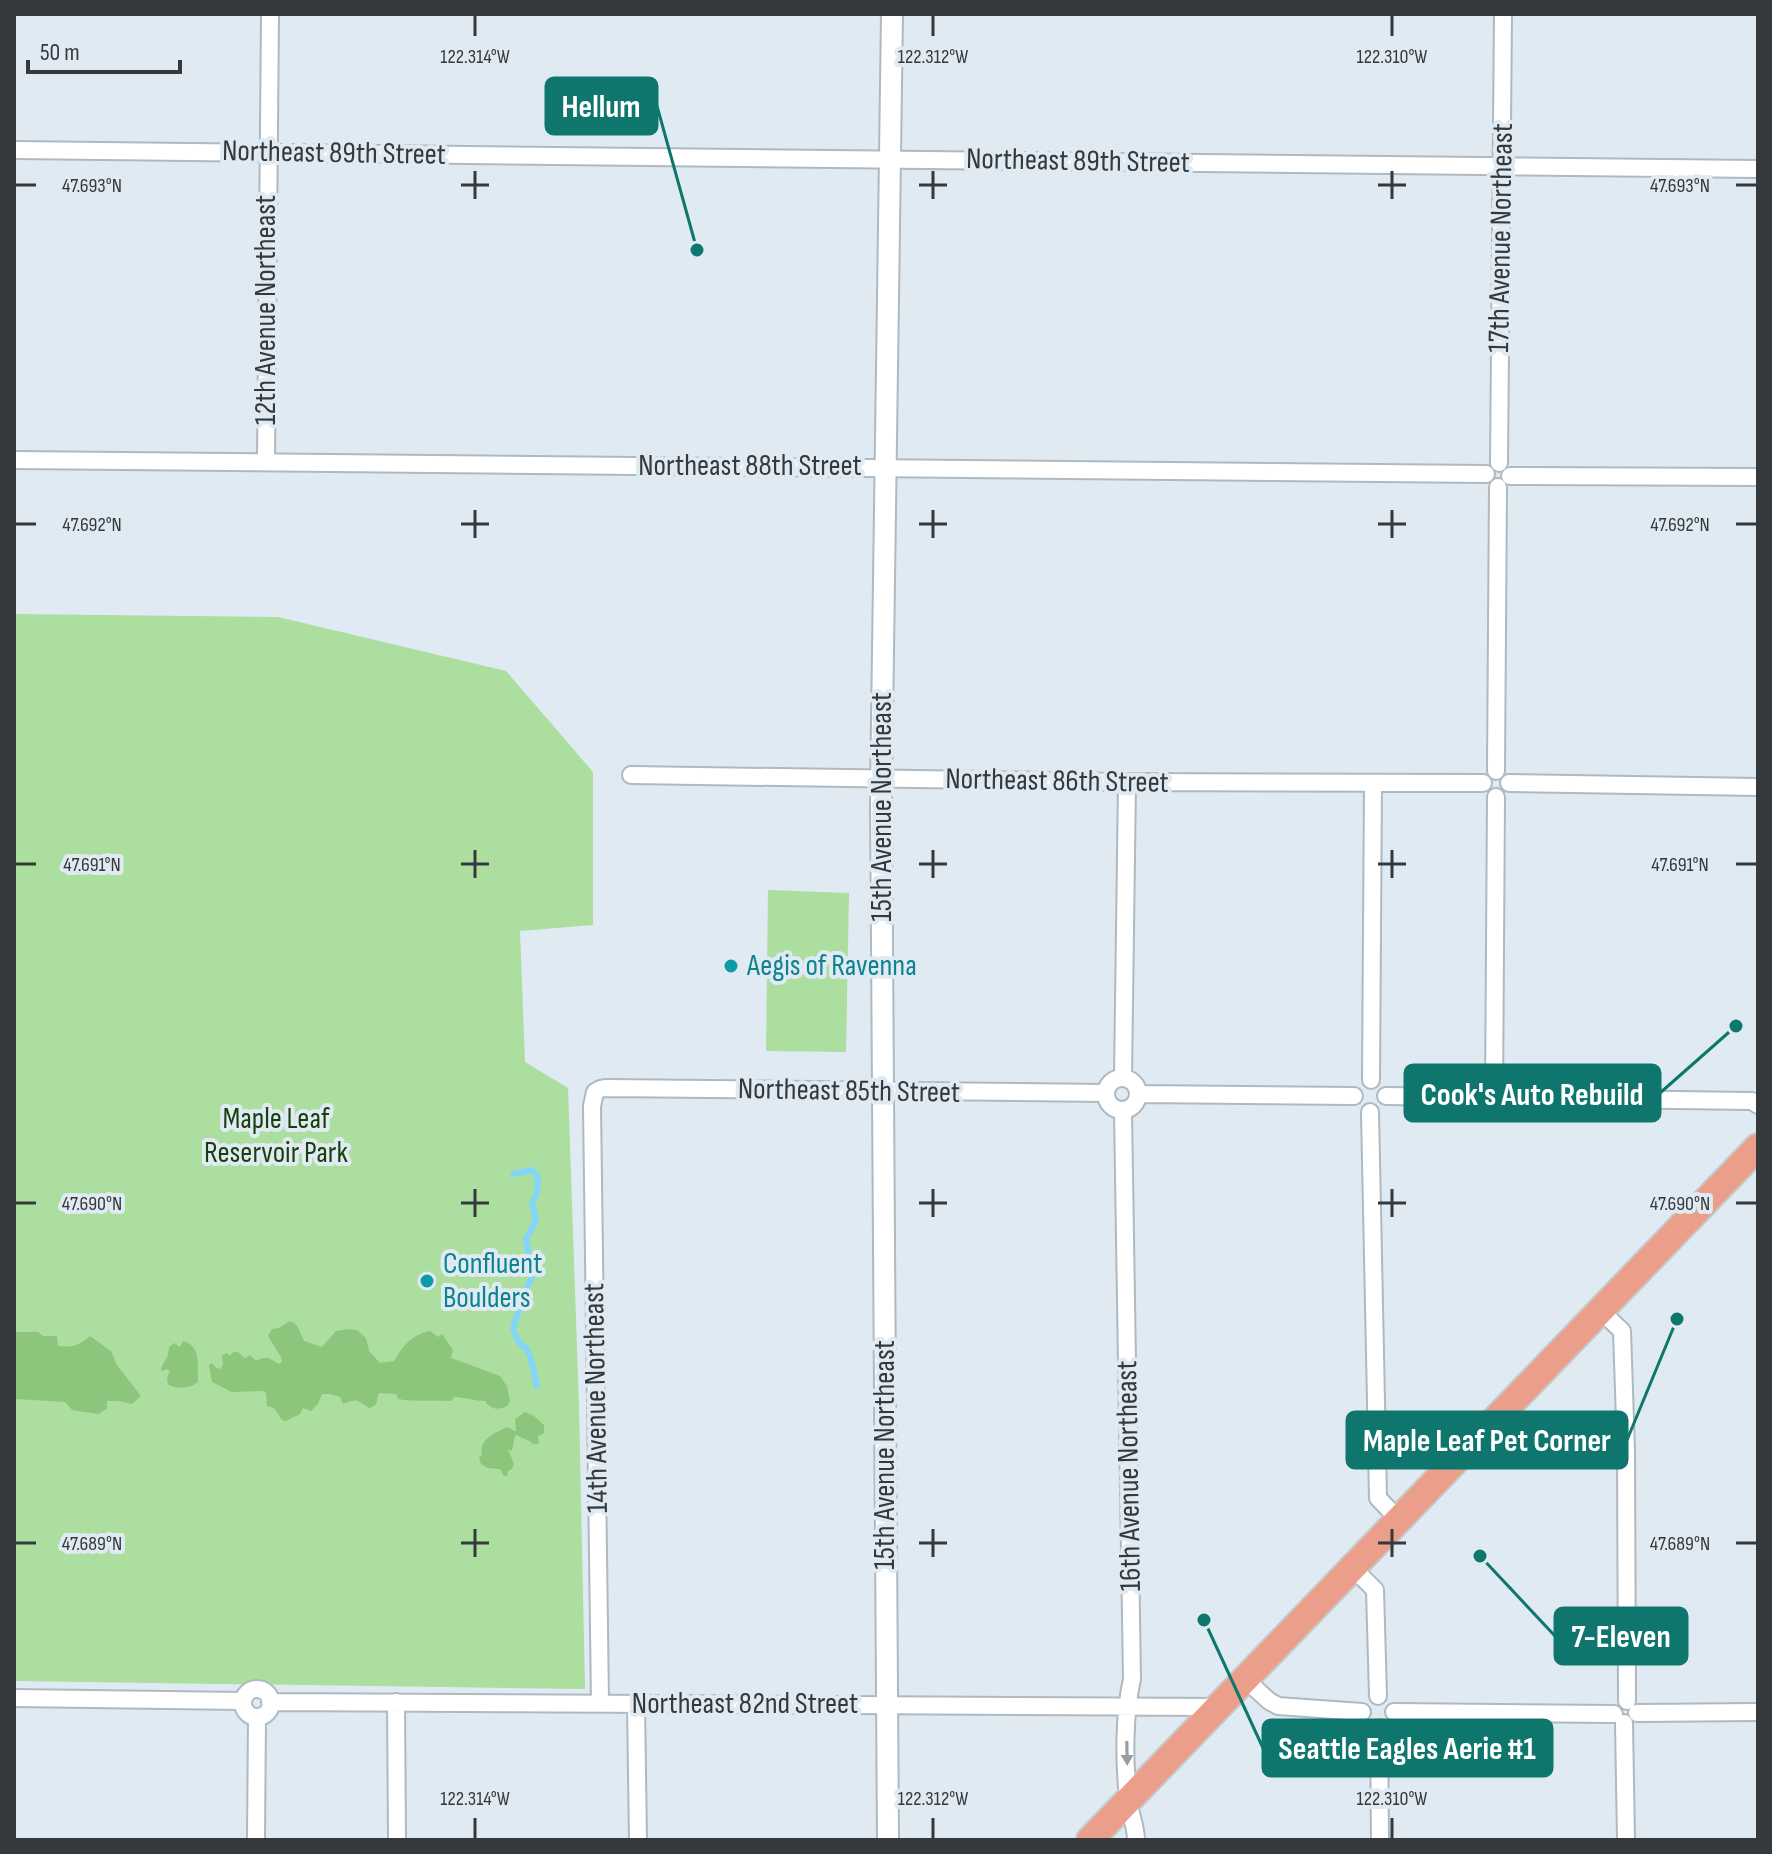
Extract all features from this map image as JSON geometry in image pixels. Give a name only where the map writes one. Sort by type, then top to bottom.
[{"type":"main road","points":[[1090,1840],[1758,1147]]},
{"type":"street","name":"12th Avenue Northeast","points":[[266,462],[270,14]]},
{"type":"street","name":"15th Avenue Northeast","points":[[888,1840],[881,779],[892,14]]},
{"type":"street","name":"17th Avenue Northeast","points":[[1496,771],[1503,14]]},
{"type":"street","name":"Northeast 89th Street","points":[[14,150],[1758,169]]},
{"type":"street","name":"Northeast 88th Street","points":[[14,460],[1758,477]]},
{"type":"street","points":[[1496,771],[1505,774],[1509,783],[1505,793],[1496,797],[1487,793],[1483,783],[1487,774],[1496,771]]},
{"type":"street","name":"Northeast 86th Street","points":[[631,775],[1483,783]]},
{"type":"street","points":[[1123,1078],[1127,782]]},
{"type":"street","points":[[1371,1080],[1373,783]]},
{"type":"street","points":[[1509,783],[1758,787]]},
{"type":"street","points":[[1494,1098],[1496,797]]},
{"type":"street","points":[[1123,1078],[1131,1080],[1139,1094],[1132,1107],[1123,1111],[1111,1107],[1106,1093],[1111,1081],[1123,1078]]},
{"type":"street","points":[[1371,1080],[1383,1087],[1386,1096],[1381,1107],[1370,1112],[1358,1107],[1354,1096],[1359,1084],[1371,1080]]},
{"type":"street","name":"Northeast 85th Street","points":[[595,1092],[605,1088],[1106,1093]]},
{"type":"street","name":"14th Avenue Northeast","points":[[595,1092],[592,1106],[600,1703]]},
{"type":"street","points":[[1139,1094],[1354,1096]]},
{"type":"street","points":[[1386,1096],[1752,1101],[1758,1105]]},
{"type":"street","name":"16th Avenue Northeast","points":[[1123,1111],[1132,1679],[1126,1706],[1128,1800],[1136,1840]]},
{"type":"street","points":[[1370,1112],[1378,1498],[1399,1520]]},
{"type":"street","points":[[1601,1311],[1622,1331],[1626,1450],[1626,1840]]},
{"type":"street","points":[[1353,1568],[1375,1590],[1378,1696]]},
{"type":"street","points":[[1244,1678],[1278,1706],[1362,1712]]},
{"type":"street","points":[[256,1689],[265,1691],[270,1702],[267,1712],[257,1717],[247,1713],[243,1701],[247,1693],[256,1689]]},
{"type":"street","points":[[1378,1696],[1392,1703],[1394,1712],[1389,1724],[1379,1728],[1366,1723],[1362,1712],[1368,1700],[1378,1696]]},
{"type":"street","points":[[14,1698],[243,1701]]},
{"type":"street","name":"Northeast 82nd Street","points":[[270,1702],[1219,1707]]},
{"type":"street","points":[[396,1702],[397,1840]]},
{"type":"street","points":[[636,1704],[638,1840]]},
{"type":"street","points":[[1394,1712],[1758,1712]]},
{"type":"street","points":[[256,1840],[257,1717]]},
{"type":"street","points":[[1379,1728],[1380,1840]]},
{"type":"green space","name":"Maple Leaf Reservoir Park","points":[[14,614],[278,617],[506,671],[593,772],[593,925],[520,931],[525,1062],[568,1088],[585,1689],[14,1681]]},
{"type":"green space","points":[[768,890],[849,893],[846,1052],[766,1051]]},
{"type":"green space","points":[[290,1321],[304,1341],[322,1347],[336,1331],[357,1330],[366,1338],[369,1351],[380,1363],[394,1361],[404,1346],[418,1335],[430,1331],[438,1337],[442,1334],[453,1350],[451,1358],[500,1376],[507,1386],[510,1401],[507,1406],[498,1409],[485,1401],[454,1397],[451,1401],[411,1400],[398,1399],[396,1394],[379,1393],[376,1404],[369,1408],[357,1401],[343,1404],[340,1397],[322,1394],[311,1411],[303,1408],[300,1414],[286,1421],[274,1408],[267,1406],[263,1391],[232,1392],[212,1382],[209,1365],[212,1363],[220,1369],[222,1356],[226,1353],[230,1356],[238,1352],[245,1358],[250,1355],[256,1361],[265,1358],[279,1364],[282,1362],[268,1336],[272,1329]]},
{"type":"green space","points":[[14,1332],[57,1336],[58,1346],[63,1347],[76,1345],[90,1336],[111,1351],[117,1365],[141,1396],[132,1404],[107,1401],[107,1409],[98,1414],[72,1410],[65,1402],[16,1399],[14,1402]]},
{"type":"green space","points":[[183,1341],[196,1352],[198,1382],[188,1387],[175,1387],[168,1384],[170,1371],[162,1371],[161,1368],[169,1347],[174,1343],[180,1347]]},
{"type":"green space","points":[[525,1412],[544,1425],[544,1433],[538,1436],[539,1444],[515,1436],[512,1451],[508,1449],[514,1464],[507,1476],[500,1469],[481,1464],[479,1458],[485,1440],[507,1427],[516,1431],[515,1419]]},
{"type":"waterway","points":[[513,1174],[532,1170],[538,1178],[532,1204],[536,1220],[526,1239],[532,1278],[513,1329],[519,1343],[527,1349],[537,1386]]},
{"type":"place","name":"Hellum","points":[[697,250]]},
{"type":"place","name":"Aegis of Ravenna","points":[[731,966]]},
{"type":"place","name":"Cook's Auto Rebuild","points":[[1736,1026]]},
{"type":"place","name":"Confluent Boulders","points":[[427,1281]]},
{"type":"place","name":"Maple Leaf Pet Corner","points":[[1677,1319]]},
{"type":"place","name":"7-Eleven","points":[[1480,1556]]},
{"type":"place","name":"Seattle Eagles Aerie #1","points":[[1204,1620]]}]
